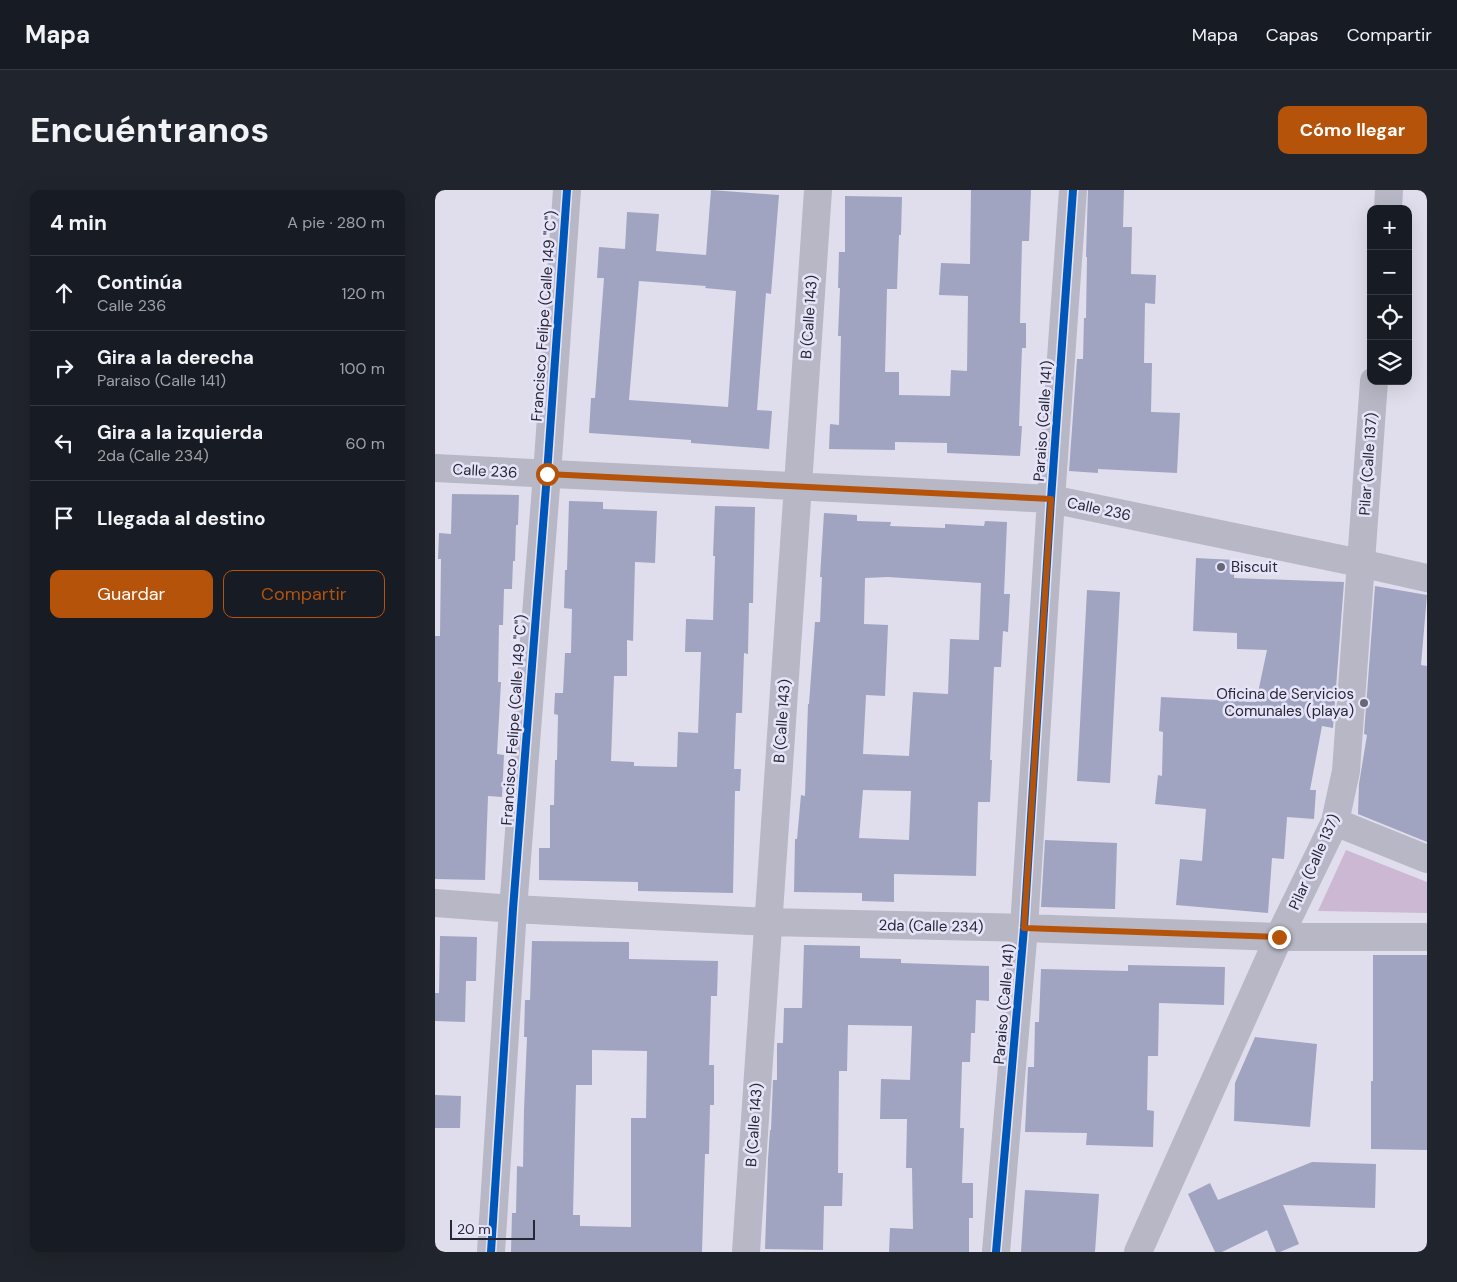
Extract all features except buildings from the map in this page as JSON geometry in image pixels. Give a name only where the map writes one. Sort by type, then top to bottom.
[{"type":"street","name":"Francisco Felipe (Calle 149 \"C\")","points":[[491,1252],[513,909],[567,190]]},
{"type":"street","name":"B (Calle 143)","points":[[746,1252],[818,190]]},
{"type":"street","name":"Paraiso (Calle 141)","points":[[996,1252],[1024,928],[1073,190]]},
{"type":"street","points":[[1388,205],[1389,190]]},
{"type":"street","name":"Pilar (Calle 137)","points":[[1138,1252],[1279,937],[1335,822],[1346,771],[1374,385]]},
{"type":"street","name":"Calle 236","points":[[435,468],[1051,499],[1427,578]]},
{"type":"street","points":[[1335,822],[1427,859]]},
{"type":"street","name":"2da (Calle 234)","points":[[435,904],[768,922],[1024,928],[1279,937],[1427,938]]},
{"type":"shaded area","points":[[1346,850],[1427,882],[1427,913],[1318,911]]},
{"type":"cycle path","points":[[491,1252],[513,909],[567,190]]},
{"type":"cycle path","points":[[996,1252],[1024,928],[1073,190]]},
{"type":"place","name":"Biscuit","points":[[1221,567]]},
{"type":"place","name":"Oficina de Servicios Comunales (playa)","points":[[1364,703]]},
{"type":"route","points":[[547,474],[1051,499],[1024,928],[1279,937]]}]
